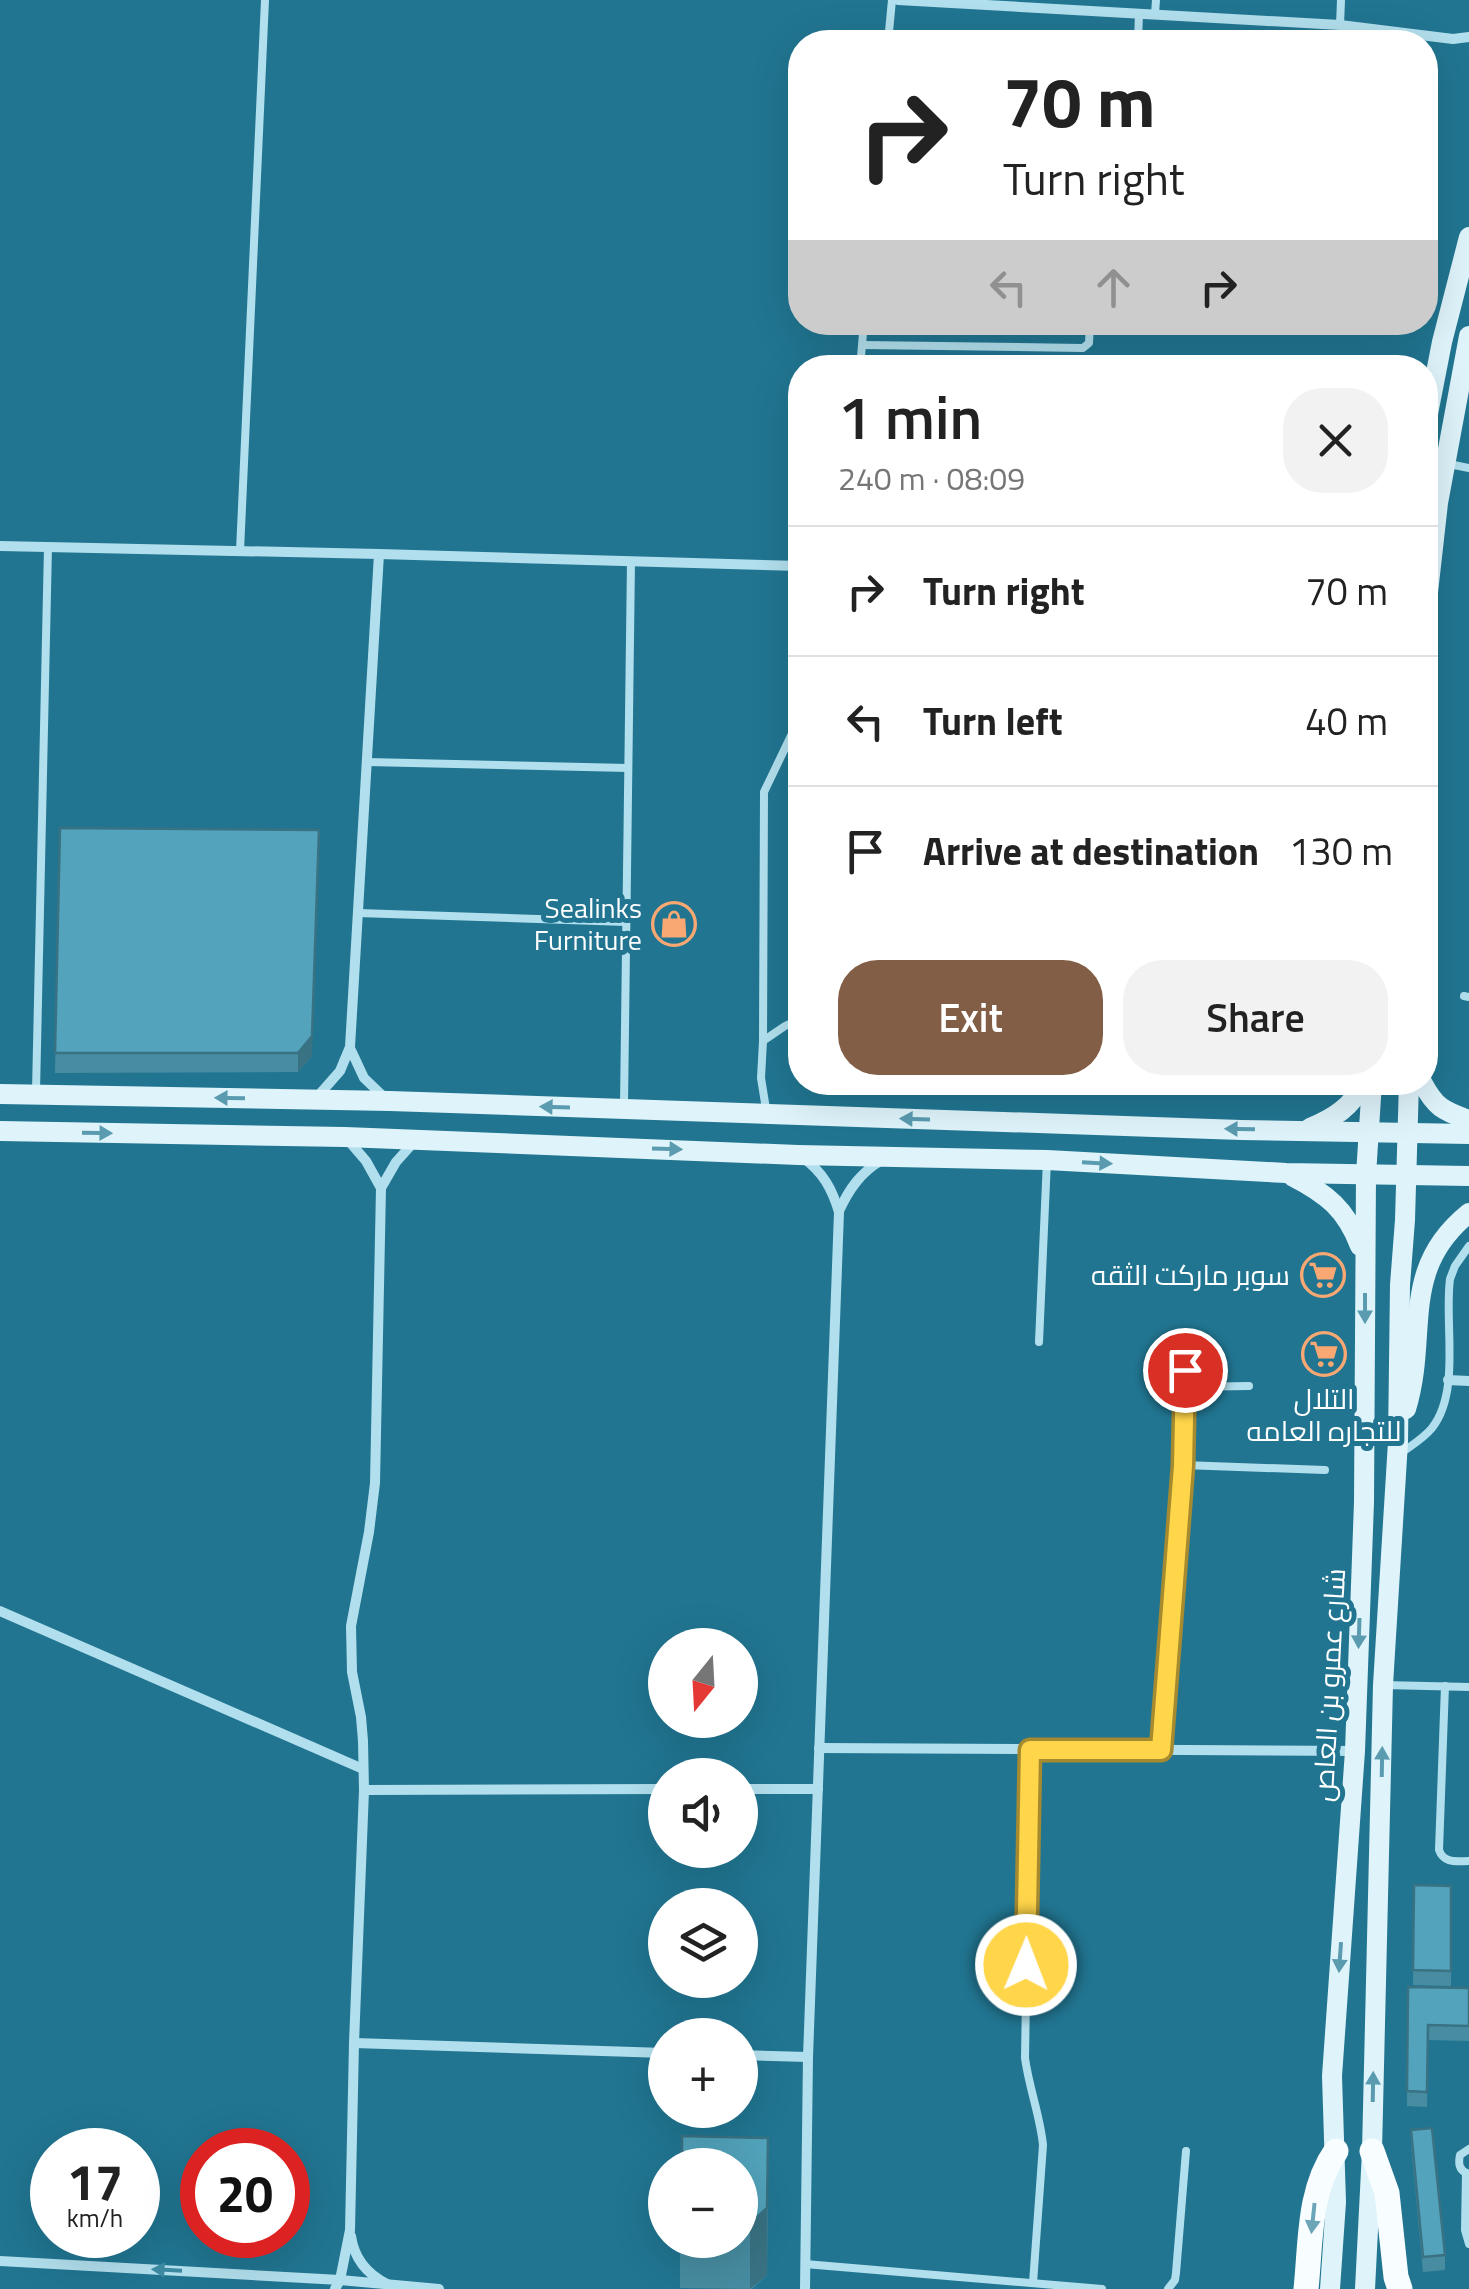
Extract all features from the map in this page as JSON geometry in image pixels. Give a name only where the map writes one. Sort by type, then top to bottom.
[{"type":"main road","points":[[1438,362],[1469,237]]},
{"type":"main road","points":[[1438,513],[1469,336]]},
{"type":"main road","points":[[0,1094],[390,1101],[1469,1134]]},
{"type":"main road","points":[[0,1108],[36,1095]]},
{"type":"main road","points":[[1306,1129],[1340,1114],[1357,1095]]},
{"type":"main road","name":"شارع عمرو بن العاص","points":[[1330,2289],[1336,2202],[1332,2076],[1355,1751],[1364,1502],[1366,1176],[1371,1095]]},
{"type":"main road","name":"شارع عمرو بن العاص","points":[[1365,2289],[1408,1095]]},
{"type":"main road","points":[[1428,1095],[1440,1108],[1469,1120]]},
{"type":"main road","points":[[0,1131],[417,1140],[1047,1160],[1366,1176],[1469,1176]]},
{"type":"main road","points":[[1286,1173],[1316,1189],[1344,1214],[1366,1260]]},
{"type":"main road","points":[[1398,1430],[1414,1377],[1418,1307],[1426,1270],[1444,1236],[1469,1213]]},
{"type":"main road","points":[[1306,2289],[1316,2191],[1336,2151]]},
{"type":"main road","points":[[1372,2151],[1387,2194],[1400,2289]]},
{"type":"street","points":[[895,0],[1380,30]]},
{"type":"street","points":[[1438,37],[1469,37]]},
{"type":"street","points":[[1452,39],[1469,48]]},
{"type":"street","points":[[0,546],[788,566]]},
{"type":"street","points":[[312,1100],[332,1082],[350,1046],[379,554]]},
{"type":"street","points":[[350,1046],[364,1078],[390,1101]]},
{"type":"street","points":[[345,1138],[366,1161],[381,1188]]},
{"type":"street","points":[[392,2286],[367,2270],[352,2245],[350,2230],[364,1790],[362,1718],[350,1650],[354,1603],[376,1484],[381,1188],[396,1162],[417,1140]]},
{"type":"street","points":[[798,1154],[825,1179],[839,1212],[803,2285]]},
{"type":"street","points":[[839,1212],[858,1178],[890,1156]]},
{"type":"street","points":[[1448,1380],[1469,1381]]},
{"type":"street","points":[[0,1611],[363,1768]]},
{"type":"street","points":[[820,1748],[1355,1751]]},
{"type":"street","points":[[758,1789],[818,1789]]},
{"type":"street","points":[[364,1790],[648,1790]]},
{"type":"street","points":[[354,2043],[648,2052]]},
{"type":"street","points":[[758,2056],[808,2057]]},
{"type":"street","points":[[338,2284],[350,2230]]},
{"type":"street","points":[[0,2261],[439,2289]]},
{"type":"lane","points":[[240,551],[265,0]]},
{"type":"lane","points":[[890,30],[895,0]]},
{"type":"lane","points":[[1155,14],[1156,0]]},
{"type":"lane","points":[[1340,0],[1340,25]]},
{"type":"lane","points":[[1138,13],[1138,30]]},
{"type":"lane","points":[[861,355],[863,335]]},
{"type":"lane","points":[[862,344],[1083,348],[1089,343],[1089,335]]},
{"type":"lane","points":[[1444,464],[1469,468]]},
{"type":"lane","points":[[36,1095],[48,547]]},
{"type":"lane","points":[[624,1109],[631,561]]},
{"type":"lane","points":[[767,1114],[761,1078],[764,792],[788,742]]},
{"type":"lane","points":[[367,762],[628,768]]},
{"type":"lane","points":[[358,912],[626,922]]},
{"type":"lane","points":[[763,1041],[788,1024]]},
{"type":"lane","points":[[1038,1342],[1047,1160]]},
{"type":"lane","points":[[1398,1456],[1427,1434],[1445,1403],[1450,1279],[1469,1246]]},
{"type":"lane","points":[[1161,1750],[1183,1466],[1185,1370]]},
{"type":"lane","points":[[1184,1387],[1249,1386]]},
{"type":"lane","points":[[1183,1466],[1325,1470]]},
{"type":"lane","points":[[1384,1685],[1469,1687]]},
{"type":"lane","points":[[1445,1686],[1439,1850],[1448,1861],[1469,1861]]},
{"type":"lane","points":[[1030,1750],[1025,2058],[1043,2145],[1033,2283]]},
{"type":"lane","points":[[1469,2149],[1458,2162],[1468,2174],[1465,2230],[1469,2244]]},
{"type":"lane","points":[[1168,2289],[1176,2273],[1186,2152]]},
{"type":"lane","points":[[804,2264],[1102,2289]]},
{"type":"building","points":[[60,828],[319,830],[312,1036],[298,1053],[55,1053]]},
{"type":"building","points":[[1414,1885],[1451,1886],[1451,1971],[1413,1970]]},
{"type":"building","points":[[1408,1987],[1469,1988],[1469,2026],[1428,2025],[1427,2092],[1407,2091]]},
{"type":"building","points":[[1432,2128],[1445,2255],[1423,2257],[1411,2130]]},
{"type":"building","points":[[682,2136],[768,2138],[767,2208],[758,2216],[758,2148],[682,2148]]},
{"type":"place","name":"Sealinks Furniture","points":[[674,924]]},
{"type":"place","name":"سوبر ماركت الثقه","points":[[1323,1275]]},
{"type":"place","name":"التلال للتجاره العامه","points":[[1324,1354]]},
{"type":"route","points":[[1026,1965],[1030,1750],[1161,1750],[1183,1466],[1185,1370]]}]
